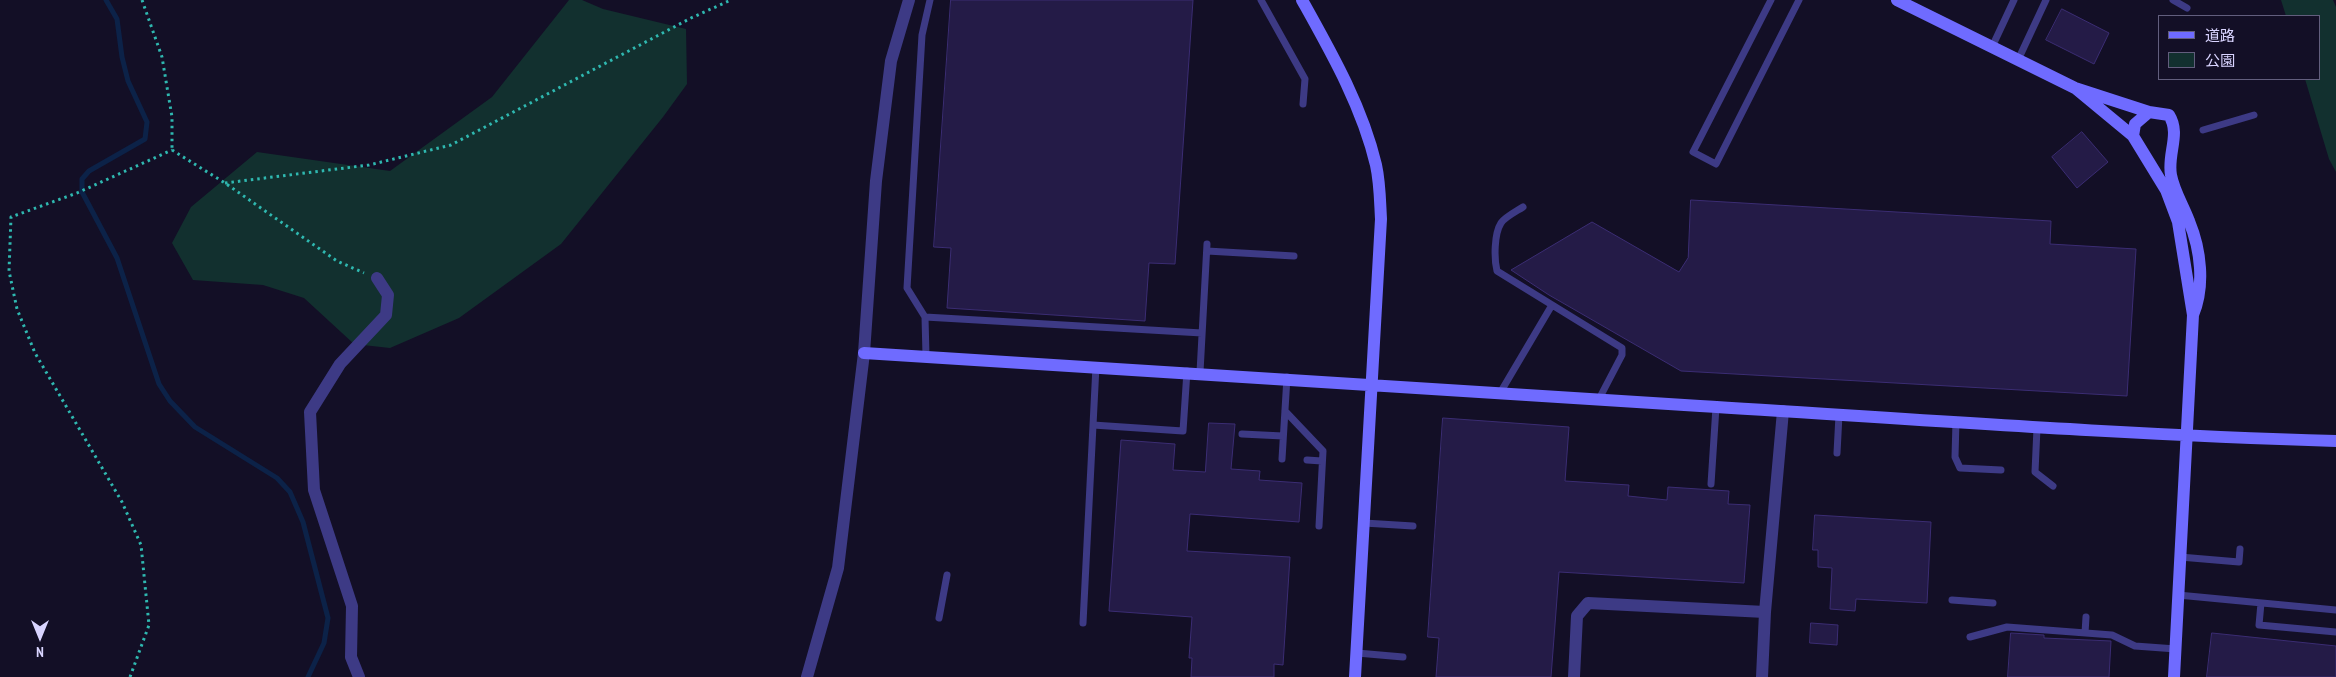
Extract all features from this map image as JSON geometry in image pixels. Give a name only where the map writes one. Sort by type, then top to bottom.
[{"type":"street","points":[[807,677],[838,568],[864,353],[876,180],[891,61],[909,0]]},
{"type":"street","points":[[1302,0],[1339,67],[1356,106],[1376,166],[1381,219],[1355,677]]},
{"type":"street","points":[[1897,0],[2075,88],[2149,112],[2169,115],[2174,123],[2175,136],[2170,156],[2170,173],[2174,188],[2197,244],[2200,271],[2199,300],[2193,315]]},
{"type":"street","points":[[2075,88],[2133,136],[2166,190],[2178,222],[2193,315],[2174,677]]},
{"type":"street","points":[[2133,136],[2135,124],[2149,112]]},
{"type":"street","points":[[358,677],[351,657],[352,606],[314,490],[310,412],[340,364],[386,315],[388,295],[377,278]]},
{"type":"street","points":[[864,353],[1287,377],[1372,385],[2037,428],[2336,441]]},
{"type":"street","points":[[1762,677],[1765,612],[1783,411]]},
{"type":"street","points":[[1574,677],[1578,616],[1588,603],[1765,612]]},
{"type":"lane","points":[[926,356],[925,317],[907,288],[922,35],[930,0]]},
{"type":"lane","points":[[1261,0],[1305,79],[1303,104]]},
{"type":"lane","points":[[1771,0],[1693,152],[1716,164],[1798,0]]},
{"type":"lane","points":[[1992,47],[2014,0]]},
{"type":"lane","points":[[2018,60],[2046,0]]},
{"type":"lane","points":[[2173,0],[2187,8]]},
{"type":"lane","points":[[2203,130],[2254,115]]},
{"type":"lane","points":[[1523,207],[1501,222],[1498,230],[1495,265],[1497,271],[1622,348],[1622,355],[1599,399]]},
{"type":"lane","points":[[1200,372],[1207,247],[1256,250],[1294,256]]},
{"type":"lane","points":[[1500,393],[1552,305]]},
{"type":"lane","points":[[925,317],[1202,333]]},
{"type":"lane","points":[[1083,623],[1096,366]]},
{"type":"lane","points":[[1093,425],[1183,430],[1187,371]]},
{"type":"lane","points":[[1282,459],[1287,377]]},
{"type":"lane","points":[[1711,484],[1716,407]]},
{"type":"lane","points":[[1285,411],[1323,452],[1319,526]]},
{"type":"lane","points":[[1837,453],[1839,415]]},
{"type":"lane","points":[[1956,422],[1955,457],[1960,468],[2000,470]]},
{"type":"lane","points":[[2037,428],[2035,472],[2053,486]]},
{"type":"lane","points":[[1242,434],[1284,436]]},
{"type":"lane","points":[[1307,460],[1322,461]]},
{"type":"lane","points":[[1364,522],[1413,526]]},
{"type":"lane","points":[[2180,557],[2239,562],[2240,549]]},
{"type":"lane","points":[[940,618],[947,575]]},
{"type":"lane","points":[[2178,595],[2336,610]]},
{"type":"lane","points":[[1952,600],[1993,603]]},
{"type":"lane","points":[[2261,603],[2259,625],[2336,632]]},
{"type":"lane","points":[[2085,633],[2086,617]]},
{"type":"lane","points":[[1970,637],[2007,627],[2112,635],[2135,646],[2176,649]]},
{"type":"lane","points":[[1357,653],[1402,657]]},
{"type":"path","points":[[142,0],[162,57],[172,117],[172,150]]},
{"type":"path","points":[[225,183],[369,165],[451,145],[691,18],[731,0]]},
{"type":"path","points":[[172,150],[225,183],[337,262],[377,278]]},
{"type":"path","points":[[130,677],[149,625],[141,545],[122,502],[35,353],[17,309],[9,270],[11,217],[77,193],[172,150]]},
{"type":"green space","points":[[569,0],[582,0],[603,9],[686,29],[687,84],[663,117],[561,244],[459,318],[390,348],[354,344],[304,298],[263,285],[193,280],[172,243],[191,207],[257,152],[390,171],[492,97]]},
{"type":"green space","points":[[2281,0],[2333,0],[2336,7],[2336,172],[2329,159],[2305,80],[2321,80],[2321,15],[2286,15]]},
{"type":"building","points":[[951,0],[1193,0],[1175,264],[1149,263],[1145,321],[947,308],[951,248],[934,247]]},
{"type":"building","points":[[2062,9],[2109,33],[2094,64],[2046,40]]},
{"type":"building","points":[[2082,132],[2108,162],[2077,188],[2052,157]]},
{"type":"building","points":[[1691,200],[2051,221],[2050,244],[2136,249],[2127,396],[1681,371],[1549,295],[1511,270],[1592,222],[1679,272],[1688,258]]},
{"type":"building","points":[[1443,418],[1569,427],[1565,481],[1629,485],[1628,496],[1667,500],[1668,487],[1729,491],[1728,504],[1750,505],[1744,583],[1559,572],[1551,677],[1436,677],[1439,638],[1428,637]]},
{"type":"building","points":[[1209,423],[1235,424],[1231,469],[1260,471],[1259,480],[1302,483],[1299,522],[1190,514],[1187,551],[1290,557],[1283,665],[1274,664],[1274,677],[1191,677],[1192,658],[1189,658],[1192,617],[1109,611],[1121,440],[1175,444],[1173,470],[1205,472]]},
{"type":"building","points":[[1815,515],[1931,522],[1927,603],[1856,599],[1855,611],[1830,609],[1832,568],[1818,567],[1818,550],[1813,550]]},
{"type":"building","points":[[1811,623],[1838,625],[1837,645],[1810,643]]},
{"type":"building","points":[[2011,633],[2044,635],[2044,638],[2111,641],[2109,677],[2008,677]]},
{"type":"building","points":[[2212,633],[2336,646],[2336,677],[2207,677]]},
{"type":"waterway","points":[[106,0],[117,19],[122,57],[128,81],[147,122],[145,139],[89,171],[82,179],[82,192],[117,258],[159,384],[170,401],[195,427],[277,478],[290,492],[303,522],[328,618],[324,643],[308,677]]}]
